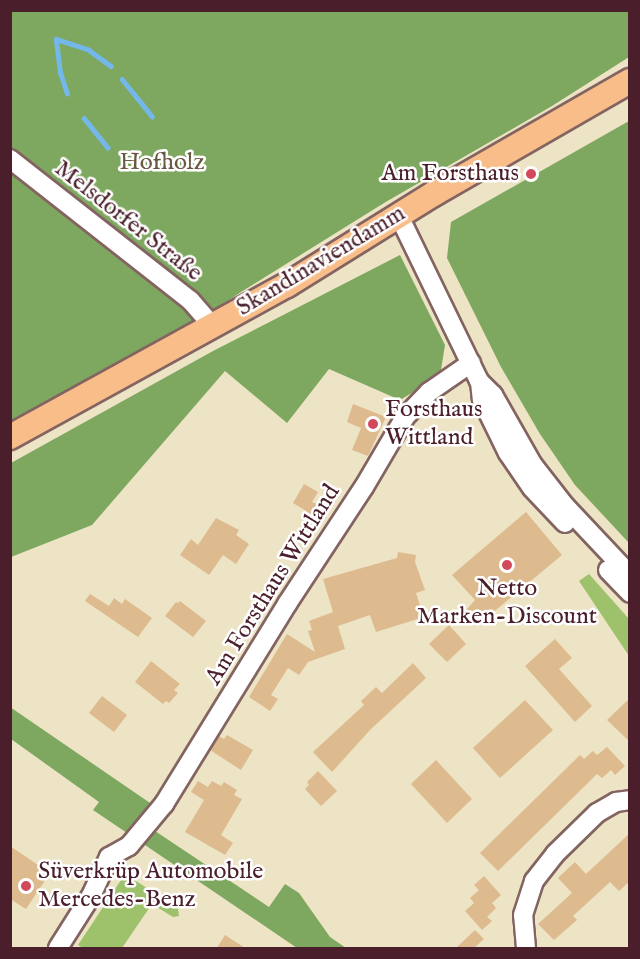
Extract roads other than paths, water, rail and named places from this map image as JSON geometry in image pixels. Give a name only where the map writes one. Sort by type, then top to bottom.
[{"type":"main road","name":"Skandinaviendamm","points":[[10,437],[287,285],[399,216],[630,81]]},
{"type":"street","name":"Melsdorfer Straße","points":[[10,159],[190,300],[212,325]]},
{"type":"street","points":[[399,216],[471,363],[479,381],[482,400],[493,426],[532,488],[630,592]]},
{"type":"street","name":"Am Forsthaus Wittland","points":[[58,948],[91,896],[109,857],[129,846],[164,804],[287,604],[364,487],[405,417],[429,392],[471,363]]},
{"type":"street","points":[[479,381],[493,395],[542,479],[630,575]]},
{"type":"street","points":[[526,948],[524,915],[534,881],[555,854],[597,813],[616,802],[630,800]]},
{"type":"waterway","points":[[67,94],[60,73],[56,39],[89,50],[111,66]]},
{"type":"waterway","points":[[122,79],[152,116]]},
{"type":"waterway","points":[[84,118],[108,148]]},
{"type":"place","name":"Am Forsthaus","points":[[531,174]]},
{"type":"place","name":"Forsthaus Wittland","points":[[373,424]]},
{"type":"place","name":"Netto Marken-Discount","points":[[507,565]]},
{"type":"place","name":"Süverkrüp Automobile Mercedes-Benz","points":[[26,886]]},
{"type":"park label","name":"Hofholz","points":[[162,163]]}]
